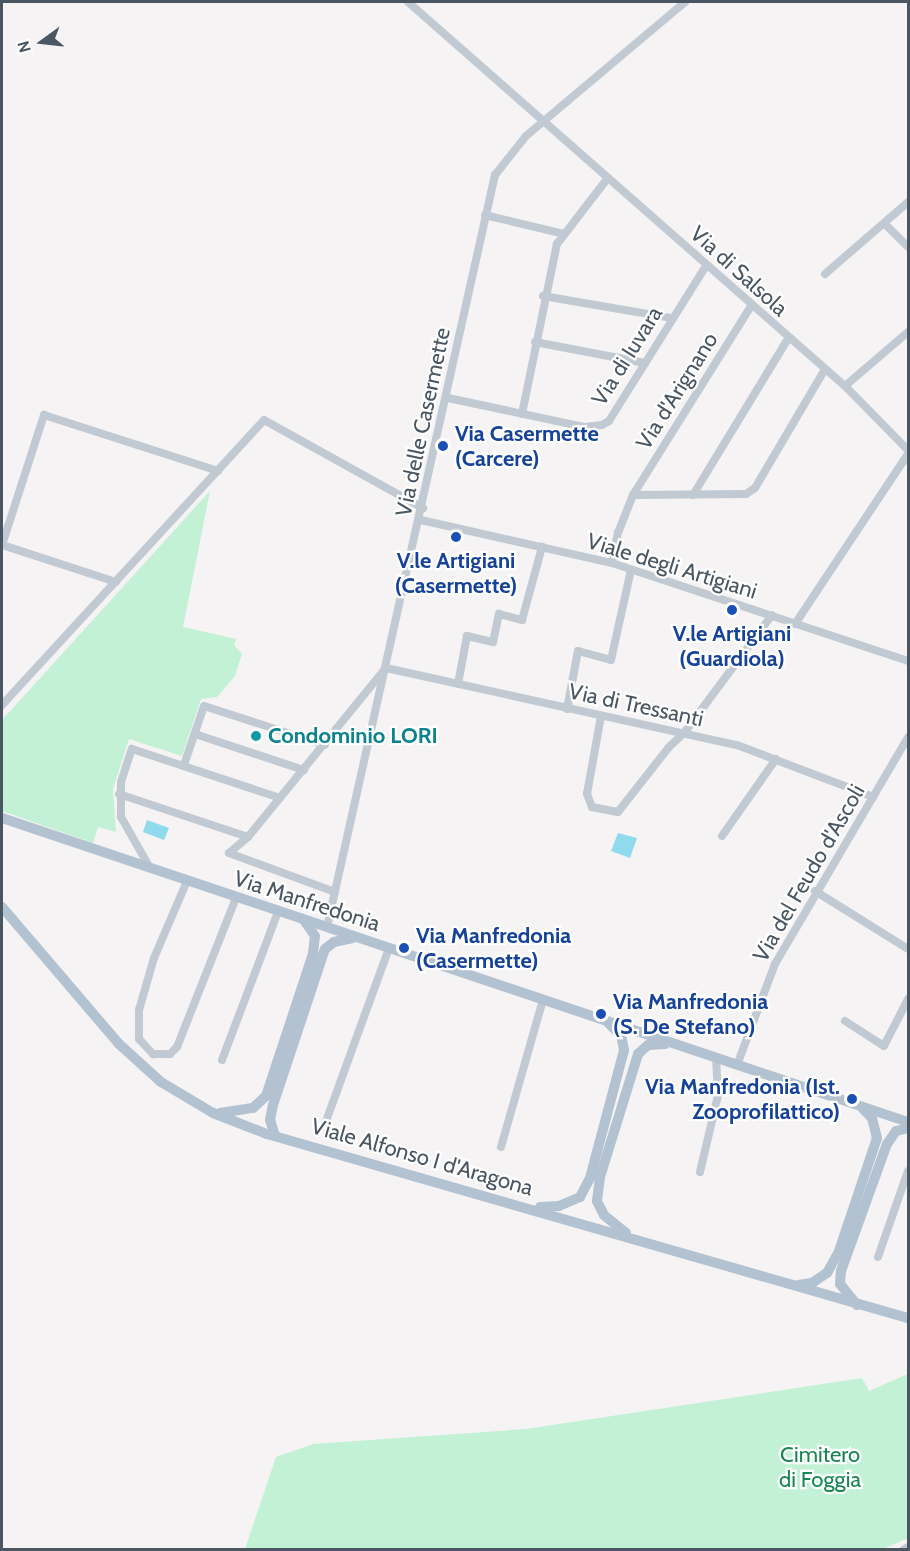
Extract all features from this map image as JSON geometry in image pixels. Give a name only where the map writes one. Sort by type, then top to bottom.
[{"type":"main road","name":"Via Manfredonia","points":[[2,819],[909,1122]]},
{"type":"main road","name":"Viale Alfonso I d'Aragona","points":[[2,907],[118,1043],[161,1082],[213,1113],[275,1136],[534,1208],[792,1286],[909,1318]]},
{"type":"main road","points":[[213,1113],[253,1108],[266,1096],[313,954],[315,936],[304,920]]},
{"type":"main road","points":[[275,1136],[270,1120],[273,1105],[325,949],[334,942],[356,938]]},
{"type":"main road","points":[[534,1208],[559,1206],[580,1197],[590,1179],[624,1050],[621,1035],[605,1021]]},
{"type":"main road","points":[[631,1237],[604,1215],[597,1201],[600,1177],[638,1054],[648,1045],[677,1045]]},
{"type":"main road","points":[[792,1286],[812,1283],[827,1273],[839,1251],[877,1138],[872,1118],[858,1105]]},
{"type":"main road","points":[[857,1305],[840,1284],[841,1271],[887,1144],[896,1131],[909,1128]]},
{"type":"street","name":"Via di Salsola","points":[[408,2],[824,371],[845,386],[909,452],[795,624]]},
{"type":"street","name":"Via delle Casermette","points":[[327,927],[421,520],[486,215],[501,164],[543,122],[685,2]]},
{"type":"street","points":[[522,414],[543,296],[557,244],[607,179]]},
{"type":"street","points":[[825,273],[909,202]]},
{"type":"street","points":[[486,215],[564,234]]},
{"type":"street","points":[[884,223],[909,247]]},
{"type":"street","name":"Via di Iuvara","points":[[448,398],[585,427],[602,425],[609,421],[705,266]]},
{"type":"street","points":[[543,296],[672,318]]},
{"type":"street","name":"Via d'Arignano","points":[[612,563],[618,533],[633,495],[751,306]]},
{"type":"street","points":[[845,386],[909,332]]},
{"type":"street","points":[[693,495],[788,339]]},
{"type":"street","points":[[535,342],[645,363]]},
{"type":"street","points":[[633,495],[739,496],[755,488],[824,371]]},
{"type":"street","points":[[116,582],[2,545],[44,415],[218,471]]},
{"type":"street","points":[[2,705],[264,420],[423,508]]},
{"type":"street","name":"Viale degli Artigiani","points":[[421,520],[612,563],[909,661]]},
{"type":"street","points":[[458,684],[467,636],[493,642],[499,614],[522,620],[542,547]]},
{"type":"street","points":[[567,709],[578,651],[611,660],[631,570]]},
{"type":"street","points":[[601,716],[587,794],[592,807],[618,812],[669,747],[684,733],[772,615]]},
{"type":"street","points":[[335,892],[229,852],[248,837],[386,668]]},
{"type":"street","name":"Via di Tressanti","points":[[386,668],[684,733],[776,759],[873,797]]},
{"type":"street","points":[[184,765],[204,706],[325,745]]},
{"type":"street","points":[[195,734],[304,770]]},
{"type":"street","name":"Via del Feudo d'Ascoli","points":[[737,1065],[775,964],[815,891],[909,737]]},
{"type":"street","points":[[150,868],[121,816],[119,794],[132,749],[280,798]]},
{"type":"street","points":[[722,836],[776,759]]},
{"type":"street","points":[[119,794],[248,837]]},
{"type":"street","points":[[187,881],[154,958],[139,1010],[139,1039],[153,1054],[161,1056],[177,1047],[236,898]]},
{"type":"street","points":[[815,891],[909,950]]},
{"type":"street","points":[[222,1060],[278,912]]},
{"type":"street","points":[[325,1124],[389,948]]},
{"type":"street","points":[[845,1021],[884,1046],[909,999]]},
{"type":"street","points":[[501,1147],[543,1000]]},
{"type":"street","points":[[699,1172],[718,1095],[716,1058]]},
{"type":"street","points":[[878,1257],[909,1171]]},
{"type":"street","points":[[903,1550],[909,1547]]},
{"type":"green space","points":[[210,491],[183,627],[236,639],[234,645],[242,654],[235,676],[217,697],[201,699],[182,756],[129,739],[113,789],[116,832],[98,827],[93,843],[2,811],[2,720]]},
{"type":"green space","name":"Cimitero di Foggia","points":[[908,1374],[908,1538],[883,1549],[245,1549],[276,1457],[313,1444],[526,1429],[862,1378],[869,1391]]},
{"type":"water","points":[[147,820],[169,828],[164,840],[143,832]]},
{"type":"water","points":[[618,833],[637,838],[630,858],[611,851]]},
{"type":"place","name":"Via Casermette (Carcere)","points":[[443,446]]},
{"type":"place","name":"V.le Artigiani (Casermette)","points":[[456,537]]},
{"type":"place","name":"V.le Artigiani (Guardiola)","points":[[732,610]]},
{"type":"place","name":"Condominio LORI","points":[[256,736]]},
{"type":"place","name":"Via Manfredonia (Casermette)","points":[[404,948]]},
{"type":"place","name":"Via Manfredonia (S. De Stefano)","points":[[601,1014]]},
{"type":"place","name":"Via Manfredonia (Ist. Zooprofilattico)","points":[[852,1099]]}]
